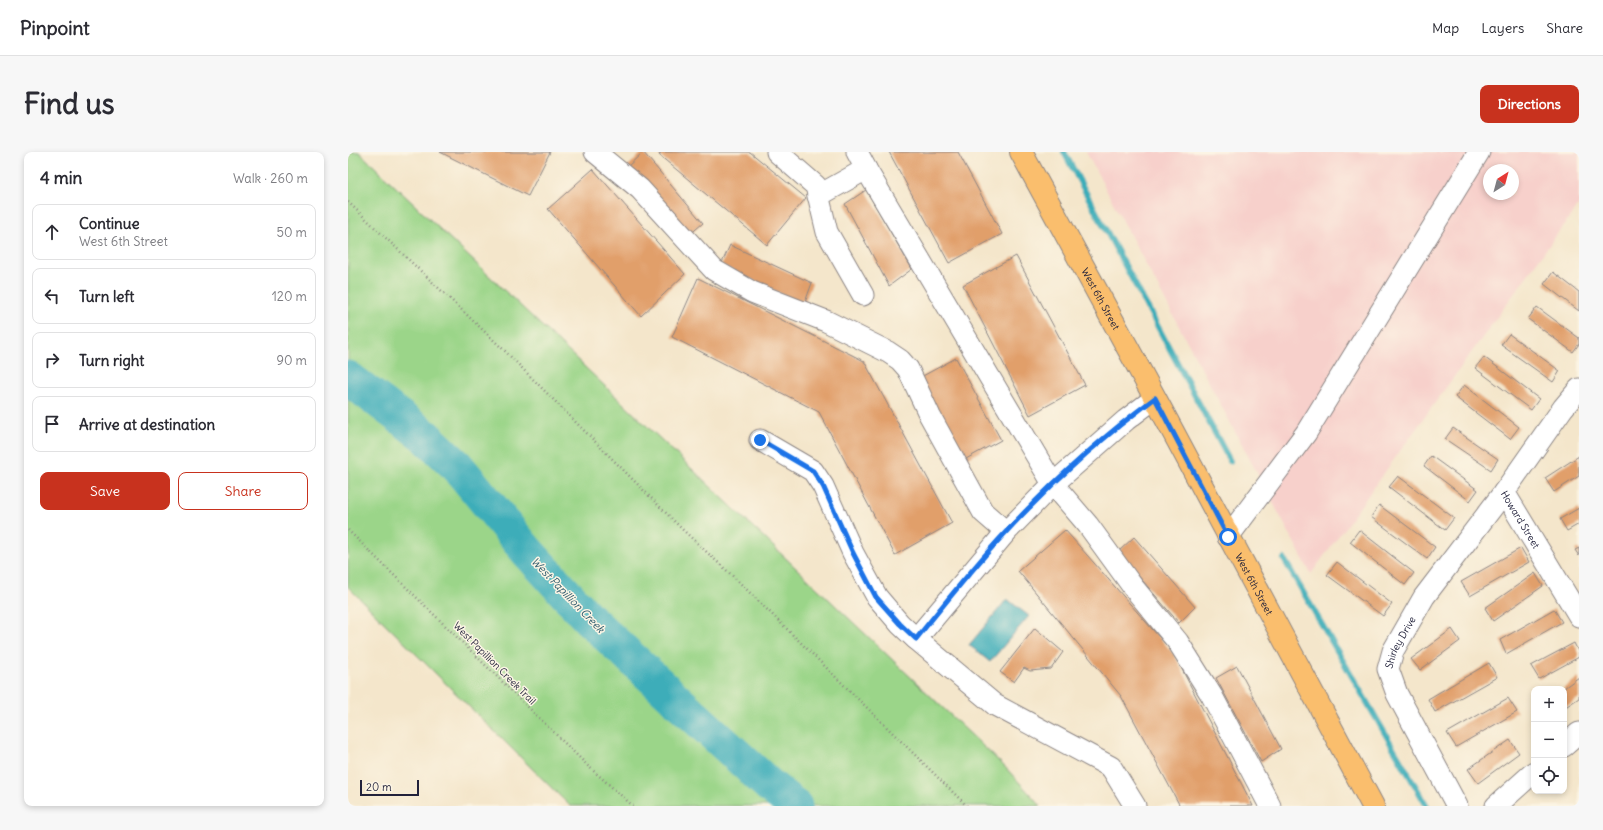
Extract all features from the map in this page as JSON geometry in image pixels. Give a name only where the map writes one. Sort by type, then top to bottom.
[{"type":"main road","name":"West 6th Street","points":[[1021,152],[1155,398],[1373,806]]},
{"type":"street","points":[[595,152],[640,189],[714,270],[752,292],[826,321],[888,352],[900,360],[908,369],[930,416],[983,512],[1006,532]]},
{"type":"street","points":[[777,152],[816,186],[827,232],[863,295]]},
{"type":"street","points":[[1228,537],[1306,433],[1479,152]]},
{"type":"street","points":[[818,196],[862,160],[1053,484],[1088,525],[1133,587],[1178,642],[1212,696],[1270,806]]},
{"type":"street","name":"Howard Street","points":[[1579,388],[1563,408],[1504,492],[1579,616]]},
{"type":"street","points":[[916,639],[1006,532],[1053,484],[1126,420],[1155,398]]},
{"type":"street","points":[[760,440],[813,471],[823,486],[853,553],[876,597],[900,624],[995,705],[1111,767],[1135,806]]},
{"type":"street","name":"Shirley Drive","points":[[1457,806],[1397,694],[1388,669],[1393,651],[1424,597],[1504,492]]},
{"type":"street","points":[[1567,743],[1579,733]]},
{"type":"street","points":[[1496,806],[1531,775]]},
{"type":"path","points":[[348,202],[506,351],[683,530],[738,581],[967,806]]},
{"type":"path","name":"West Papillion Creek Trail","points":[[348,530],[588,766],[633,806]]},
{"type":"shaded area","points":[[1086,152],[1579,152],[1579,204],[1311,574]]},
{"type":"green space","points":[[348,152],[359,152],[1004,766],[1041,806],[570,806],[348,587]]},
{"type":"water","points":[[1007,599],[1029,616],[990,662],[969,645]]},
{"type":"building","points":[[440,152],[550,152],[528,196]]},
{"type":"building","points":[[643,152],[703,223],[687,237],[625,169]]},
{"type":"building","points":[[661,152],[750,152],[806,198],[767,245],[659,155]]},
{"type":"building","points":[[889,152],[958,152],[1002,234],[949,263]]},
{"type":"building","points":[[593,169],[685,274],[641,316],[548,209]]},
{"type":"building","points":[[866,190],[912,269],[889,286],[845,204]]},
{"type":"building","points":[[730,245],[812,283],[804,305],[721,265]]},
{"type":"building","points":[[1016,256],[1085,385],[1030,415],[963,285]]},
{"type":"building","points":[[1553,272],[1579,292],[1579,311],[1544,284]]},
{"type":"building","points":[[698,278],[864,361],[952,523],[895,555],[819,412],[672,337]]},
{"type":"building","points":[[1537,307],[1579,338],[1579,344],[1573,352],[1528,319]]},
{"type":"building","points":[[1509,334],[1560,371],[1553,382],[1501,345]]},
{"type":"building","points":[[1484,357],[1539,399],[1531,410],[1475,368]]},
{"type":"building","points":[[956,358],[1001,440],[964,460],[919,378]]},
{"type":"building","points":[[1464,385],[1519,427],[1510,439],[1455,397]]},
{"type":"building","points":[[1453,428],[1498,459],[1491,470],[1445,439]]},
{"type":"building","points":[[1431,456],[1478,490],[1470,501],[1424,466]]},
{"type":"building","points":[[1579,456],[1579,476],[1554,492],[1545,478]]},
{"type":"building","points":[[1398,476],[1454,518],[1445,530],[1389,487]]},
{"type":"building","points":[[1379,505],[1435,547],[1427,559],[1371,517]]},
{"type":"building","points":[[1579,508],[1579,524],[1567,531],[1560,519]]},
{"type":"building","points":[[1065,530],[1174,654],[1253,806],[1180,806],[1121,696],[1018,571]]},
{"type":"building","points":[[1359,530],[1414,573],[1405,585],[1350,542]]},
{"type":"building","points":[[1134,537],[1195,607],[1179,623],[1118,552]]},
{"type":"building","points":[[1521,548],[1529,562],[1470,596],[1461,582]]},
{"type":"building","points":[[1579,548],[1579,556],[1575,550]]},
{"type":"building","points":[[1337,562],[1392,604],[1383,616],[1327,575]]},
{"type":"building","points":[[1535,573],[1543,586],[1493,621],[1485,608]]},
{"type":"building","points":[[1554,609],[1562,622],[1506,654],[1500,640]]},
{"type":"building","points":[[1035,628],[1063,652],[1051,669],[1030,671],[1024,668],[1014,682],[1000,672]]},
{"type":"building","points":[[1452,629],[1460,641],[1420,670],[1411,659]]},
{"type":"building","points":[[1574,643],[1579,653],[1579,657],[1539,679],[1531,666]]},
{"type":"building","points":[[1489,663],[1497,677],[1435,712],[1428,699]]},
{"type":"building","points":[[1237,666],[1281,749],[1261,762],[1216,678]]},
{"type":"building","points":[[1579,677],[1579,698],[1567,706],[1567,686]]},
{"type":"building","points":[[1508,698],[1517,712],[1456,747],[1447,733]]},
{"type":"building","points":[[1510,740],[1519,753],[1478,783],[1468,769]]},
{"type":"waterway","points":[[1064,152],[1230,461]]},
{"type":"waterway","name":"West Papillion Creek","points":[[348,378],[425,436],[457,466],[526,550],[589,619],[769,785],[795,806]]},
{"type":"waterway","points":[[1284,559],[1427,806]]},
{"type":"route","points":[[760,440],[813,471],[823,486],[853,553],[876,597],[900,624],[916,639],[1006,532],[1053,484],[1126,420],[1155,398],[1228,537]]}]
